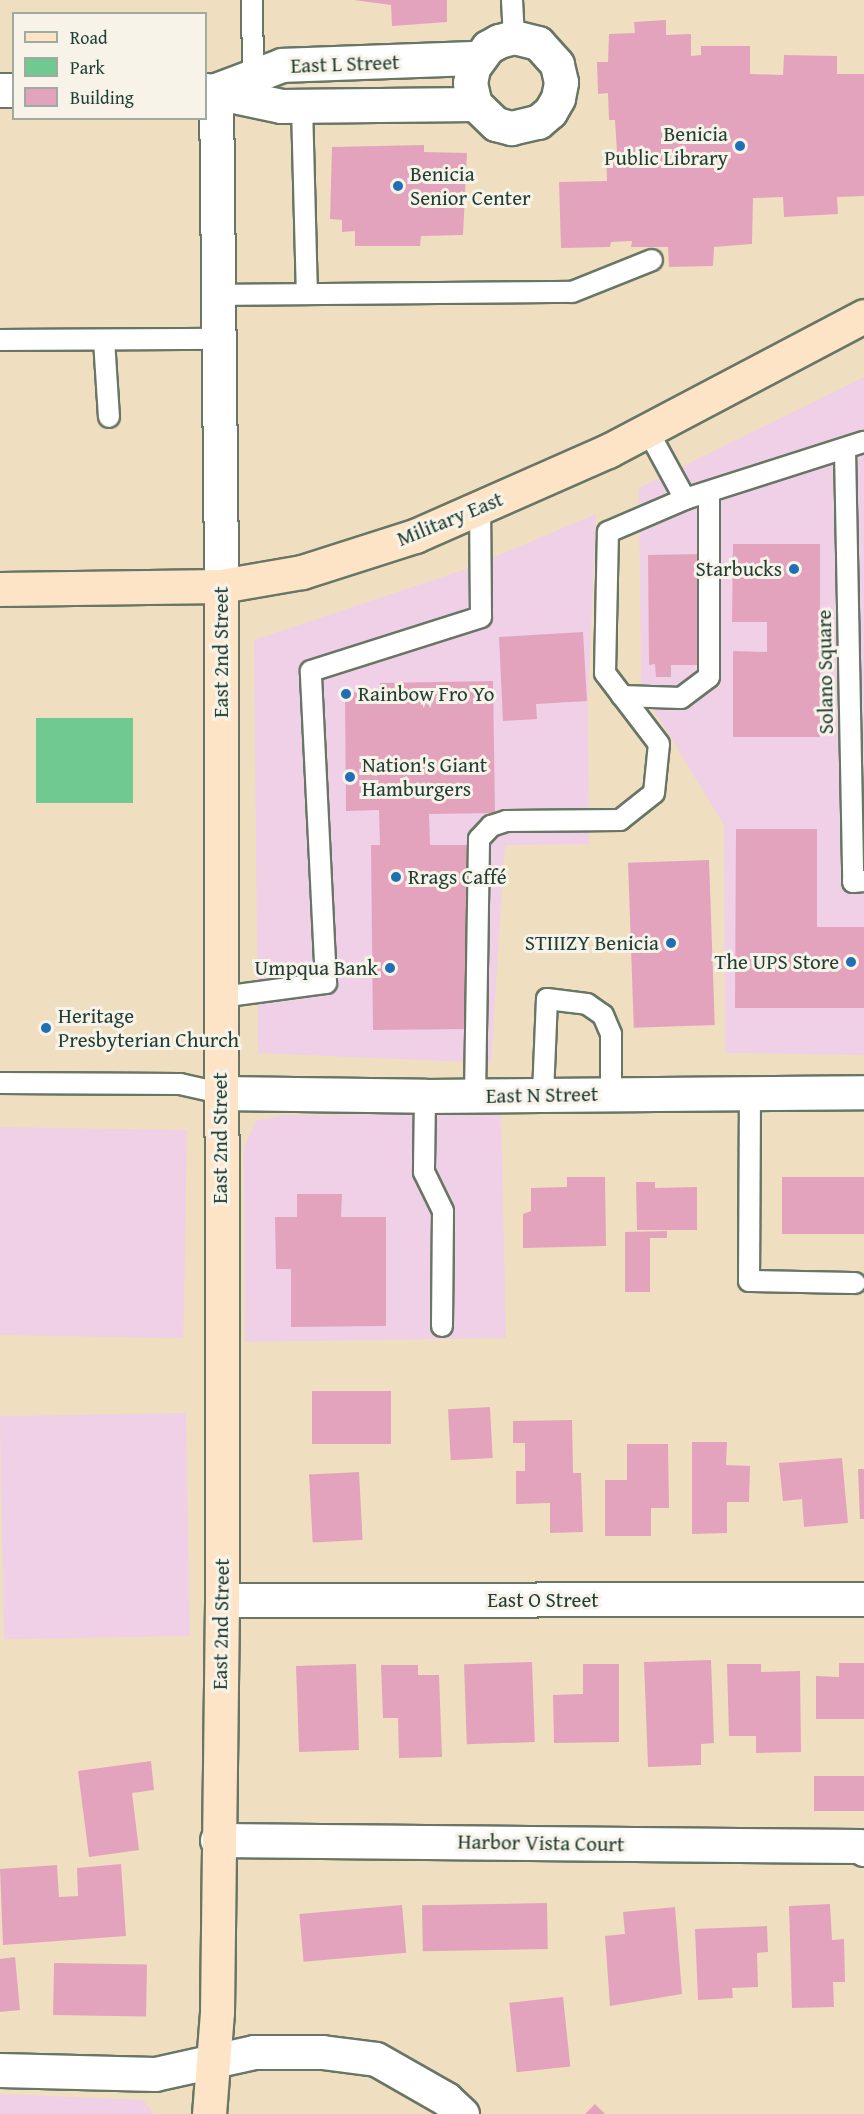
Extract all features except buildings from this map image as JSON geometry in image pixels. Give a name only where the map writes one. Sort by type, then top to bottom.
[{"type":"main road","name":"Military East","points":[[0,589],[221,586],[302,572],[415,536],[480,508],[648,431],[864,316]]},
{"type":"main road","name":"East 2nd Street","points":[[209,2114],[217,2012],[217,1840],[222,1600],[221,586]]},
{"type":"street","points":[[514,37],[538,43],[548,51],[557,64],[561,82],[558,98],[538,122],[512,128],[496,124],[476,104],[470,83],[477,58],[498,40],[514,37]]},
{"type":"street","name":"East L Street","points":[[211,90],[282,65],[477,58]]},
{"type":"street","name":"East L Street","points":[[211,90],[281,106],[476,104]]},
{"type":"street","name":"East 2nd Street","points":[[211,90],[219,339],[221,586]]},
{"type":"street","name":"East N Street","points":[[220,1093],[475,1096],[864,1092]]},
{"type":"street","name":"East O Street","points":[[222,1600],[864,1599]]},
{"type":"street","name":"Harbor Vista Court","points":[[217,1840],[859,1846],[864,1849]]},
{"type":"street","points":[[0,2070],[155,2074],[268,2052],[322,2052],[376,2059],[446,2099],[462,2114]]},
{"type":"lane","points":[[252,0],[253,76]]},
{"type":"lane","points":[[512,0],[514,37]]},
{"type":"lane","points":[[302,106],[307,294]]},
{"type":"lane","points":[[218,295],[572,292],[652,260]]},
{"type":"lane","points":[[104,339],[109,417]]},
{"type":"lane","points":[[0,340],[219,339]]},
{"type":"lane","points":[[648,431],[685,499]]},
{"type":"lane","points":[[475,1096],[479,839],[491,826],[506,820],[620,820],[654,792],[658,744],[605,673],[608,532],[685,499],[845,450],[864,442]]},
{"type":"lane","name":"Solano Square","points":[[845,450],[853,882],[864,880]]},
{"type":"lane","points":[[622,696],[681,698],[709,677],[709,492]]},
{"type":"lane","points":[[221,997],[326,983],[311,671],[481,617],[480,508]]},
{"type":"lane","points":[[543,1094],[547,999],[587,1004],[603,1015],[611,1034],[611,1094]]},
{"type":"lane","points":[[0,1083],[180,1084],[220,1093]]},
{"type":"lane","points":[[750,1093],[749,1281],[855,1283]]},
{"type":"lane","points":[[425,1096],[424,1172],[442,1211],[442,1326]]},
{"type":"shaded area","points":[[864,377],[864,1055],[725,1053],[724,825],[641,689],[639,488]]},
{"type":"shaded area","points":[[596,514],[588,699],[589,844],[505,845],[491,1063],[258,1053],[254,640],[466,569]]},
{"type":"shaded area","points":[[501,1113],[506,1338],[245,1342],[244,1147],[256,1121],[283,1115]]},
{"type":"shaded area","points":[[0,1127],[187,1130],[183,1338],[0,1335]]},
{"type":"shaded area","points":[[186,1413],[190,1636],[4,1639],[0,1416]]},
{"type":"shaded area","points":[[0,2094],[143,2100],[154,2114],[0,2114]]},
{"type":"green space","points":[[36,718],[133,718],[133,803],[36,803]]},
{"type":"place","name":"Benicia Public Library","points":[[740,146]]},
{"type":"place","name":"Benicia Senior Center","points":[[398,186]]},
{"type":"place","name":"Starbucks","points":[[794,569]]},
{"type":"place","name":"Rainbow Fro Yo","points":[[346,694]]},
{"type":"place","name":"Nation's Giant Hamburgers","points":[[350,777]]},
{"type":"place","name":"Rrags Caffé","points":[[396,877]]},
{"type":"place","name":"STIIIZY Benicia","points":[[671,943]]},
{"type":"place","name":"The UPS Store","points":[[851,962]]},
{"type":"place","name":"Umpqua Bank","points":[[390,968]]},
{"type":"place","name":"Heritage Presbyterian Church","points":[[46,1028]]}]
